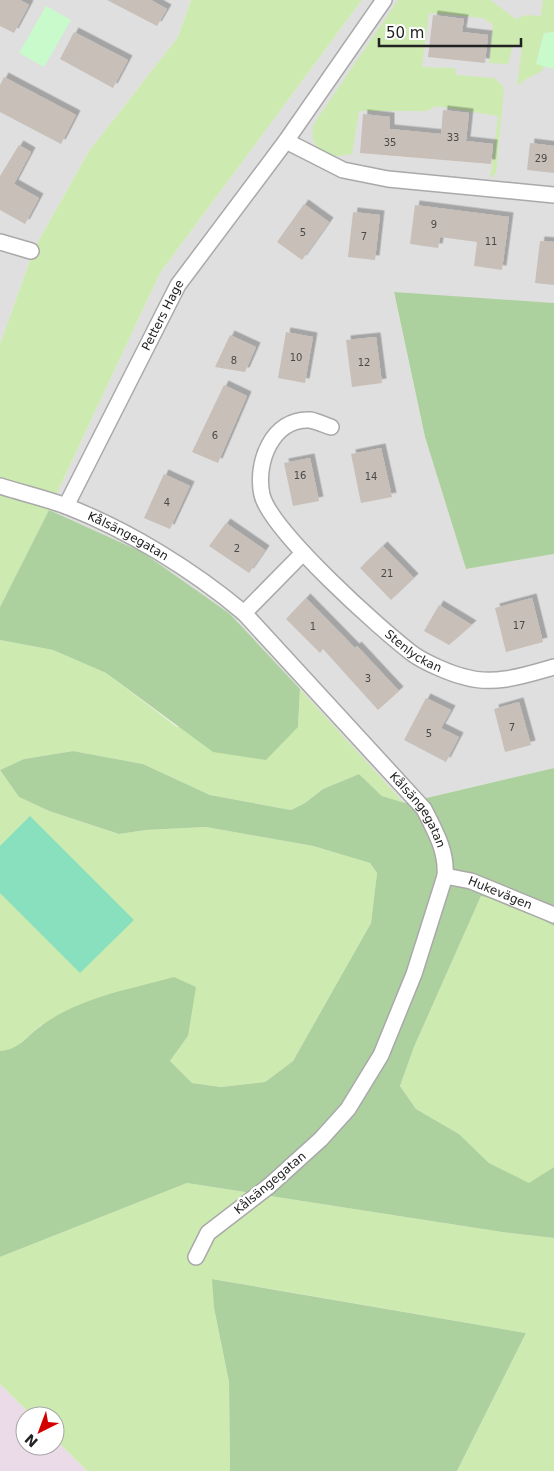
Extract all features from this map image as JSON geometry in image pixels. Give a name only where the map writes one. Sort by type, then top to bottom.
[{"type":"street","name":"Petters Hage","points":[[66,506],[178,285],[286,142],[384,0]]},
{"type":"street","points":[[286,142],[343,170],[373,176],[554,195]]},
{"type":"street","points":[[0,242],[31,251]]},
{"type":"street","name":"Stenlyckan","points":[[331,428],[310,420],[286,424],[271,441],[265,453],[261,471],[262,495],[271,513],[303,552],[373,622],[414,655],[465,677],[495,680],[523,676],[554,667]]},
{"type":"street","name":"Kålsängegatan","points":[[0,486],[66,506],[130,537],[211,585],[244,613],[424,809],[441,844],[446,864],[445,876],[414,974],[381,1055],[348,1110],[321,1140],[269,1186],[208,1233],[196,1257]]},
{"type":"street","points":[[244,613],[303,552]]},
{"type":"street","name":"Hukevägen","points":[[445,876],[470,881],[554,915]]},
{"type":"shaded area","points":[[0,0],[191,0],[178,37],[89,151],[34,249],[0,344]]},
{"type":"shaded area","points":[[362,0],[554,0],[554,303],[394,293],[425,437],[466,569],[554,554],[554,768],[404,803],[230,614],[49,510],[160,273]]},
{"type":"shaded area","points":[[0,1384],[22,1406],[15,1406],[15,1456],[65,1456],[65,1449],[87,1471],[0,1471]]},
{"type":"green space","points":[[191,0],[362,0],[160,273],[49,510],[0,607],[0,344],[34,249],[89,151],[178,37]]},
{"type":"green space","points":[[398,0],[490,0],[516,19],[526,15],[541,16],[543,0],[554,0],[554,32],[544,33],[536,63],[544,66],[542,71],[517,86],[522,47],[513,45],[508,64],[489,63],[493,25],[483,18],[429,13],[422,67],[455,68],[456,75],[494,78],[504,89],[496,173],[490,179],[498,116],[436,106],[427,111],[359,111],[352,154],[331,157],[318,148],[313,136],[313,125]]},
{"type":"green space","points":[[46,6],[71,20],[44,67],[19,53]]},
{"type":"green space","points":[[554,32],[554,69],[536,64],[544,33]]},
{"type":"green space","points":[[394,292],[554,303],[554,554],[466,569],[425,437]]},
{"type":"green space","points":[[49,510],[142,552],[230,614],[300,689],[298,727],[266,760],[213,752],[106,673],[53,650],[0,640],[0,607]]},
{"type":"green space","points":[[0,640],[53,650],[106,673],[177,727],[298,727],[300,689],[404,803],[382,796],[359,774],[323,789],[305,803],[291,810],[210,795],[143,764],[73,751],[24,759],[0,770]]},
{"type":"green space","points":[[73,751],[143,764],[210,795],[291,810],[305,803],[323,789],[359,774],[382,796],[405,803],[554,768],[554,926],[513,904],[481,896],[414,1047],[400,1086],[416,1109],[459,1134],[489,1163],[529,1183],[554,1167],[554,1238],[502,1232],[187,1183],[0,1257],[0,1051],[18,1045],[41,1026],[71,1008],[122,990],[174,977],[196,987],[188,1036],[170,1061],[192,1083],[221,1087],[265,1082],[293,1061],[371,923],[377,873],[370,863],[313,846],[206,827],[146,830],[119,834],[49,811],[19,797],[0,770],[24,759]]},
{"type":"green space","points":[[0,770],[19,797],[49,811],[119,834],[146,830],[206,827],[313,846],[370,863],[377,873],[371,923],[293,1061],[265,1082],[221,1087],[192,1083],[170,1061],[188,1036],[41,1025],[13,1050],[0,1051]]},
{"type":"green space","points":[[30,816],[134,920],[80,973],[0,893],[0,846]]},
{"type":"green space","points":[[481,896],[513,904],[554,926],[554,1167],[529,1184],[489,1163],[459,1134],[416,1109],[400,1086],[414,1047]]},
{"type":"green space","points":[[187,1183],[502,1232],[554,1238],[554,1471],[457,1471],[526,1333],[213,1279],[214,1308],[229,1382],[230,1471],[87,1471],[65,1449],[65,1406],[22,1406],[0,1384],[0,1257]]},
{"type":"green space","points":[[212,1279],[526,1333],[457,1471],[230,1471],[229,1382],[214,1308]]},
{"type":"building","points":[[0,0],[20,0],[29,5],[14,33],[0,26]]},
{"type":"building","points":[[107,0],[151,0],[167,9],[157,26]]},
{"type":"building","points":[[433,15],[464,19],[462,32],[488,35],[485,63],[428,57]]},
{"type":"building","points":[[74,32],[128,60],[113,88],[60,59]]},
{"type":"building","points":[[4,77],[76,115],[61,144],[0,112],[0,85]]},
{"type":"building","points":[[443,110],[469,113],[466,141],[493,144],[491,164],[360,153],[363,114],[390,117],[390,129],[441,134]]},
{"type":"building","points":[[530,143],[554,146],[554,173],[527,170]]},
{"type":"building","points":[[19,145],[31,152],[14,184],[39,198],[25,224],[0,210],[0,176]]},
{"type":"building","points":[[304,204],[329,222],[302,260],[277,242]]},
{"type":"building","points":[[415,205],[509,217],[502,270],[474,266],[477,242],[440,237],[438,248],[410,244]]},
{"type":"building","points":[[353,212],[380,215],[375,260],[348,257]]},
{"type":"building","points":[[540,241],[554,242],[554,285],[535,283]]},
{"type":"building","points":[[286,332],[313,337],[305,383],[278,378]]},
{"type":"building","points":[[230,335],[256,347],[245,372],[215,367]]},
{"type":"building","points":[[376,337],[382,383],[352,387],[346,340]]},
{"type":"building","points":[[224,385],[247,396],[218,463],[192,452]]},
{"type":"building","points":[[381,448],[392,497],[361,503],[351,454]]},
{"type":"building","points":[[310,458],[319,501],[293,506],[284,463]]},
{"type":"building","points":[[164,474],[190,486],[170,529],[144,518]]},
{"type":"building","points":[[226,523],[265,550],[249,573],[209,546]]},
{"type":"building","points":[[383,546],[414,578],[391,600],[360,568]]},
{"type":"building","points":[[306,598],[355,648],[357,646],[399,691],[378,710],[323,649],[320,653],[286,619]]},
{"type":"building","points":[[532,598],[543,642],[506,652],[495,608]]},
{"type":"building","points":[[439,605],[472,625],[449,645],[424,631]]},
{"type":"building","points":[[426,698],[451,710],[441,728],[459,737],[446,762],[404,740]]},
{"type":"building","points":[[519,702],[531,745],[505,752],[494,709]]}]
